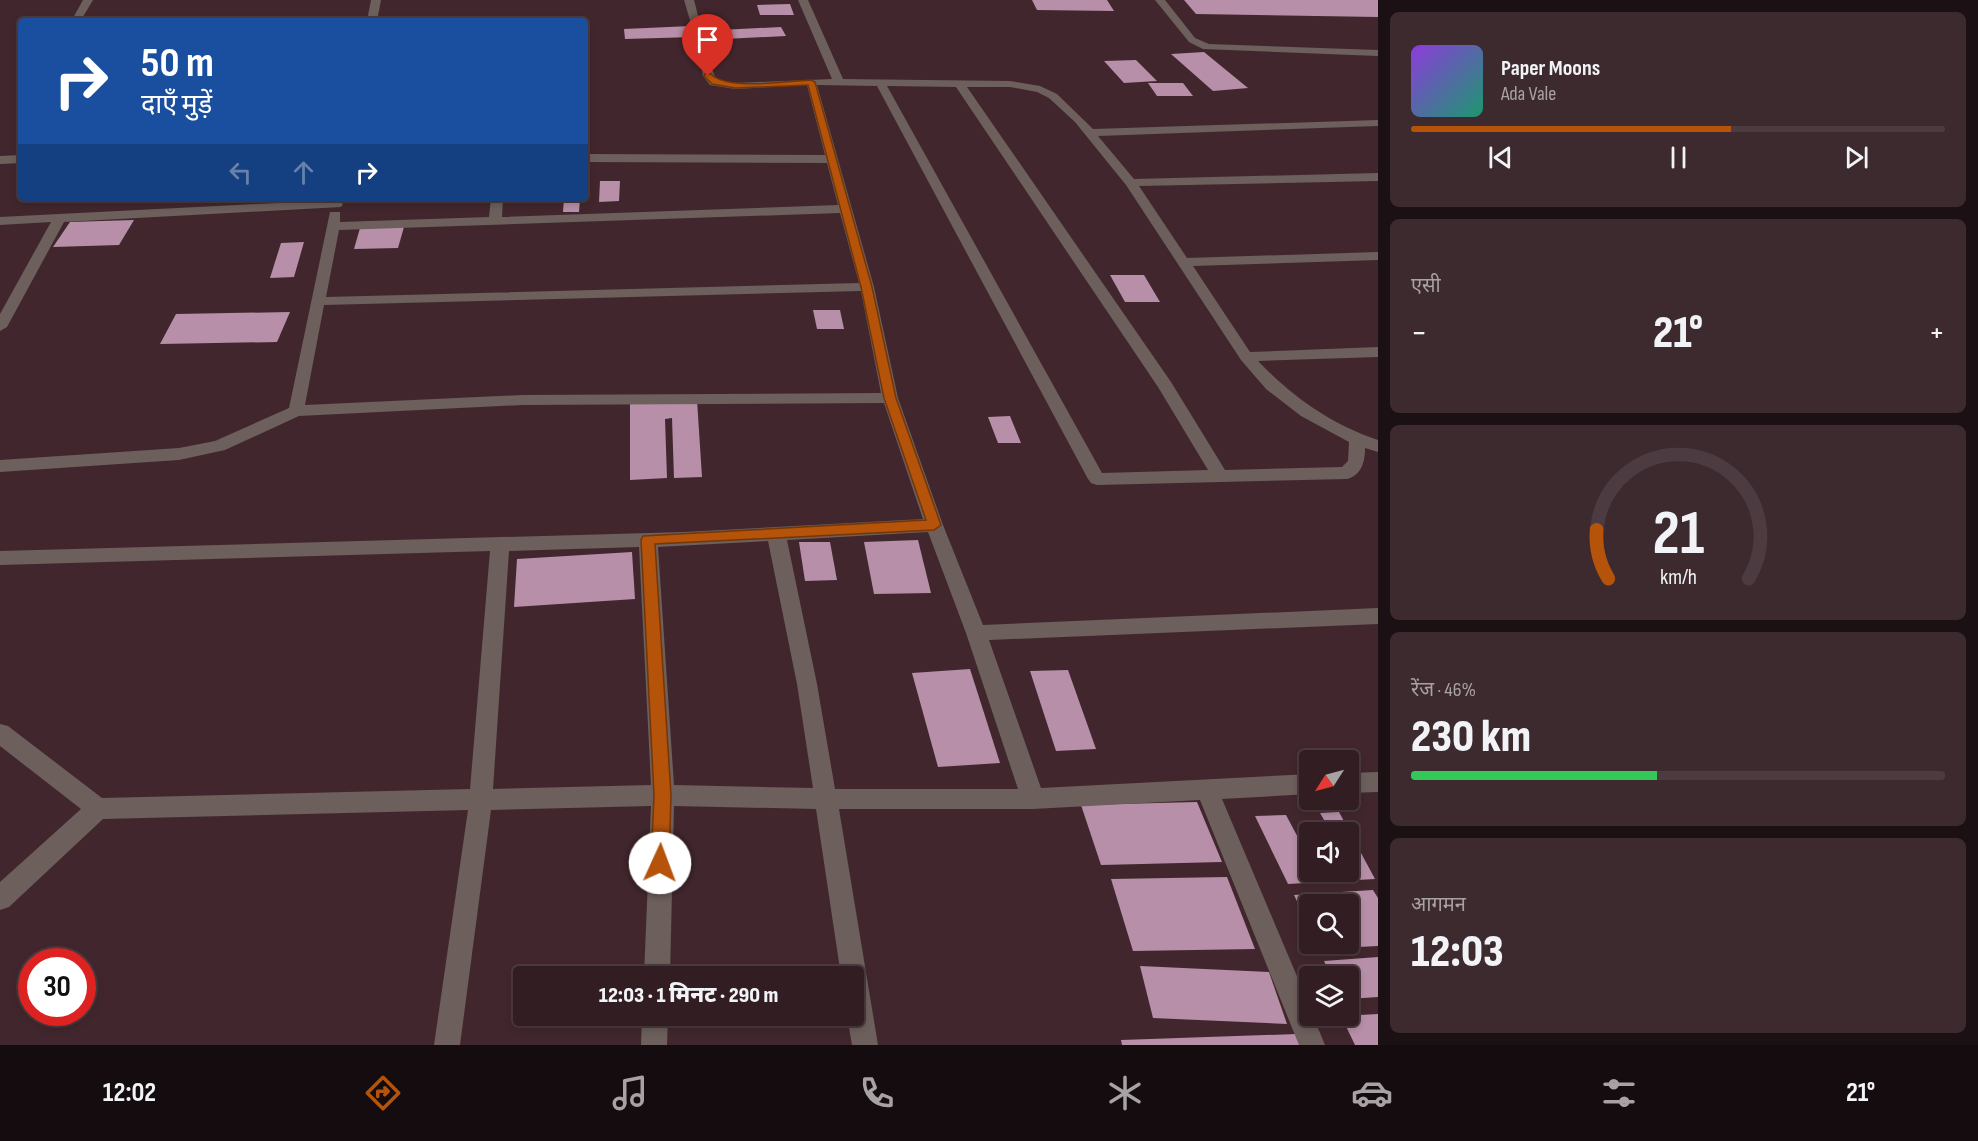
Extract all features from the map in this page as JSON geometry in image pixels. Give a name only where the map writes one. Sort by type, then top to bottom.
[{"type":"street","points":[[78,18],[88,0]]},
{"type":"street","points":[[373,18],[376,0]]},
{"type":"street","points":[[689,0],[702,44],[708,76],[714,82],[735,86],[811,82],[1010,84],[1040,89],[1053,96],[1066,107],[1131,183],[1246,357],[1272,385],[1307,412],[1358,439],[1378,446]]},
{"type":"street","points":[[803,0],[839,82]]},
{"type":"street","points":[[1160,0],[1192,40],[1207,47],[1378,53]]},
{"type":"street","points":[[811,82],[867,287],[890,398],[934,525],[976,633],[1033,799]]},
{"type":"street","points":[[880,82],[1097,479],[1347,472],[1356,463],[1358,439]]},
{"type":"street","points":[[960,84],[1165,386],[1219,474]]},
{"type":"street","points":[[1088,133],[1378,123]]},
{"type":"street","points":[[588,158],[832,159]]},
{"type":"street","points":[[0,160],[18,159]]},
{"type":"street","points":[[1131,183],[1378,177]]},
{"type":"street","points":[[0,221],[338,201],[296,411]]},
{"type":"street","points":[[495,220],[497,201]]},
{"type":"street","points":[[333,226],[846,209]]},
{"type":"street","points":[[0,327],[60,218]]},
{"type":"street","points":[[1184,262],[1378,256]]},
{"type":"street","points":[[319,301],[867,287]]},
{"type":"street","points":[[1246,357],[1378,352]]},
{"type":"street","points":[[0,466],[180,453],[209,448],[241,438],[296,411],[522,400],[890,398]]},
{"type":"street","points":[[0,558],[648,540],[934,525]]},
{"type":"street","points":[[776,533],[807,684],[865,1045]]},
{"type":"street","points":[[648,540],[663,795],[657,966]]},
{"type":"street","points":[[447,1045],[481,798],[500,545]]},
{"type":"street","points":[[976,633],[1378,616]]},
{"type":"street","points":[[0,733],[98,809],[663,795],[825,799],[1033,799],[1299,784]]},
{"type":"street","points":[[1359,783],[1378,782]]},
{"type":"street","points":[[1206,788],[1312,1045]]},
{"type":"street","points":[[0,898],[98,809]]},
{"type":"street","points":[[654,1045],[655,1026]]},
{"type":"building","points":[[1032,0],[1107,0],[1114,11],[1037,10]]},
{"type":"building","points":[[1184,0],[1378,0],[1378,17],[1196,14]]},
{"type":"building","points":[[790,4],[794,15],[760,15],[757,5]]},
{"type":"building","points":[[691,26],[694,37],[625,39],[624,29]]},
{"type":"building","points":[[781,27],[786,36],[724,39],[720,30]]},
{"type":"building","points":[[1204,52],[1248,88],[1213,91],[1171,54]]},
{"type":"building","points":[[1136,60],[1157,81],[1124,83],[1104,61]]},
{"type":"building","points":[[1148,83],[1183,83],[1193,96],[1157,96]]},
{"type":"building","points":[[600,181],[620,181],[619,201],[599,202]]},
{"type":"building","points":[[564,201],[580,201],[579,212],[563,212]]},
{"type":"building","points":[[134,220],[119,245],[53,247],[70,222]]},
{"type":"building","points":[[404,227],[398,248],[354,249],[360,228]]},
{"type":"building","points":[[304,242],[294,277],[270,278],[281,243]]},
{"type":"building","points":[[1110,275],[1144,275],[1160,302],[1125,302]]},
{"type":"building","points":[[813,310],[840,310],[844,329],[817,329]]},
{"type":"building","points":[[290,312],[277,342],[160,344],[176,314]]},
{"type":"building","points":[[697,400],[702,477],[674,478],[672,418],[665,419],[667,478],[630,480],[630,402]]},
{"type":"building","points":[[1010,416],[1021,443],[998,443],[988,417]]},
{"type":"building","points":[[918,540],[931,593],[874,594],[864,542]]},
{"type":"building","points":[[799,542],[830,542],[837,580],[805,581]]},
{"type":"building","points":[[632,552],[635,599],[514,607],[517,559]]},
{"type":"building","points":[[970,669],[1000,763],[938,767],[912,673]]},
{"type":"building","points":[[1068,670],[1096,749],[1056,751],[1030,671]]},
{"type":"building","points":[[1197,802],[1222,862],[1101,865],[1081,805]]},
{"type":"building","points":[[1339,812],[1344,822],[1325,822],[1320,813]]},
{"type":"building","points":[[1286,815],[1299,839],[1299,882],[1323,882],[1288,884],[1255,816]]},
{"type":"building","points":[[1359,849],[1375,879],[1359,880]]},
{"type":"building","points":[[1227,877],[1255,949],[1133,951],[1111,879]]},
{"type":"building","points":[[1373,890],[1378,898],[1378,946],[1359,947],[1359,894],[1310,894]]},
{"type":"building","points":[[1294,895],[1299,895],[1299,905]]},
{"type":"building","points":[[1378,957],[1378,997],[1359,998],[1359,966],[1326,966],[1324,961]]},
{"type":"building","points":[[1140,966],[1269,972],[1287,1024],[1153,1018]]},
{"type":"building","points":[[1378,1014],[1378,1045],[1355,1045],[1346,1026],[1359,1026],[1359,1015]]},
{"type":"building","points":[[1297,1034],[1302,1045],[1122,1045],[1121,1040]]},
{"type":"route","points":[[660,863],[663,795],[648,540],[934,525],[890,398],[867,287],[811,82],[735,86],[714,82],[708,76]]}]
